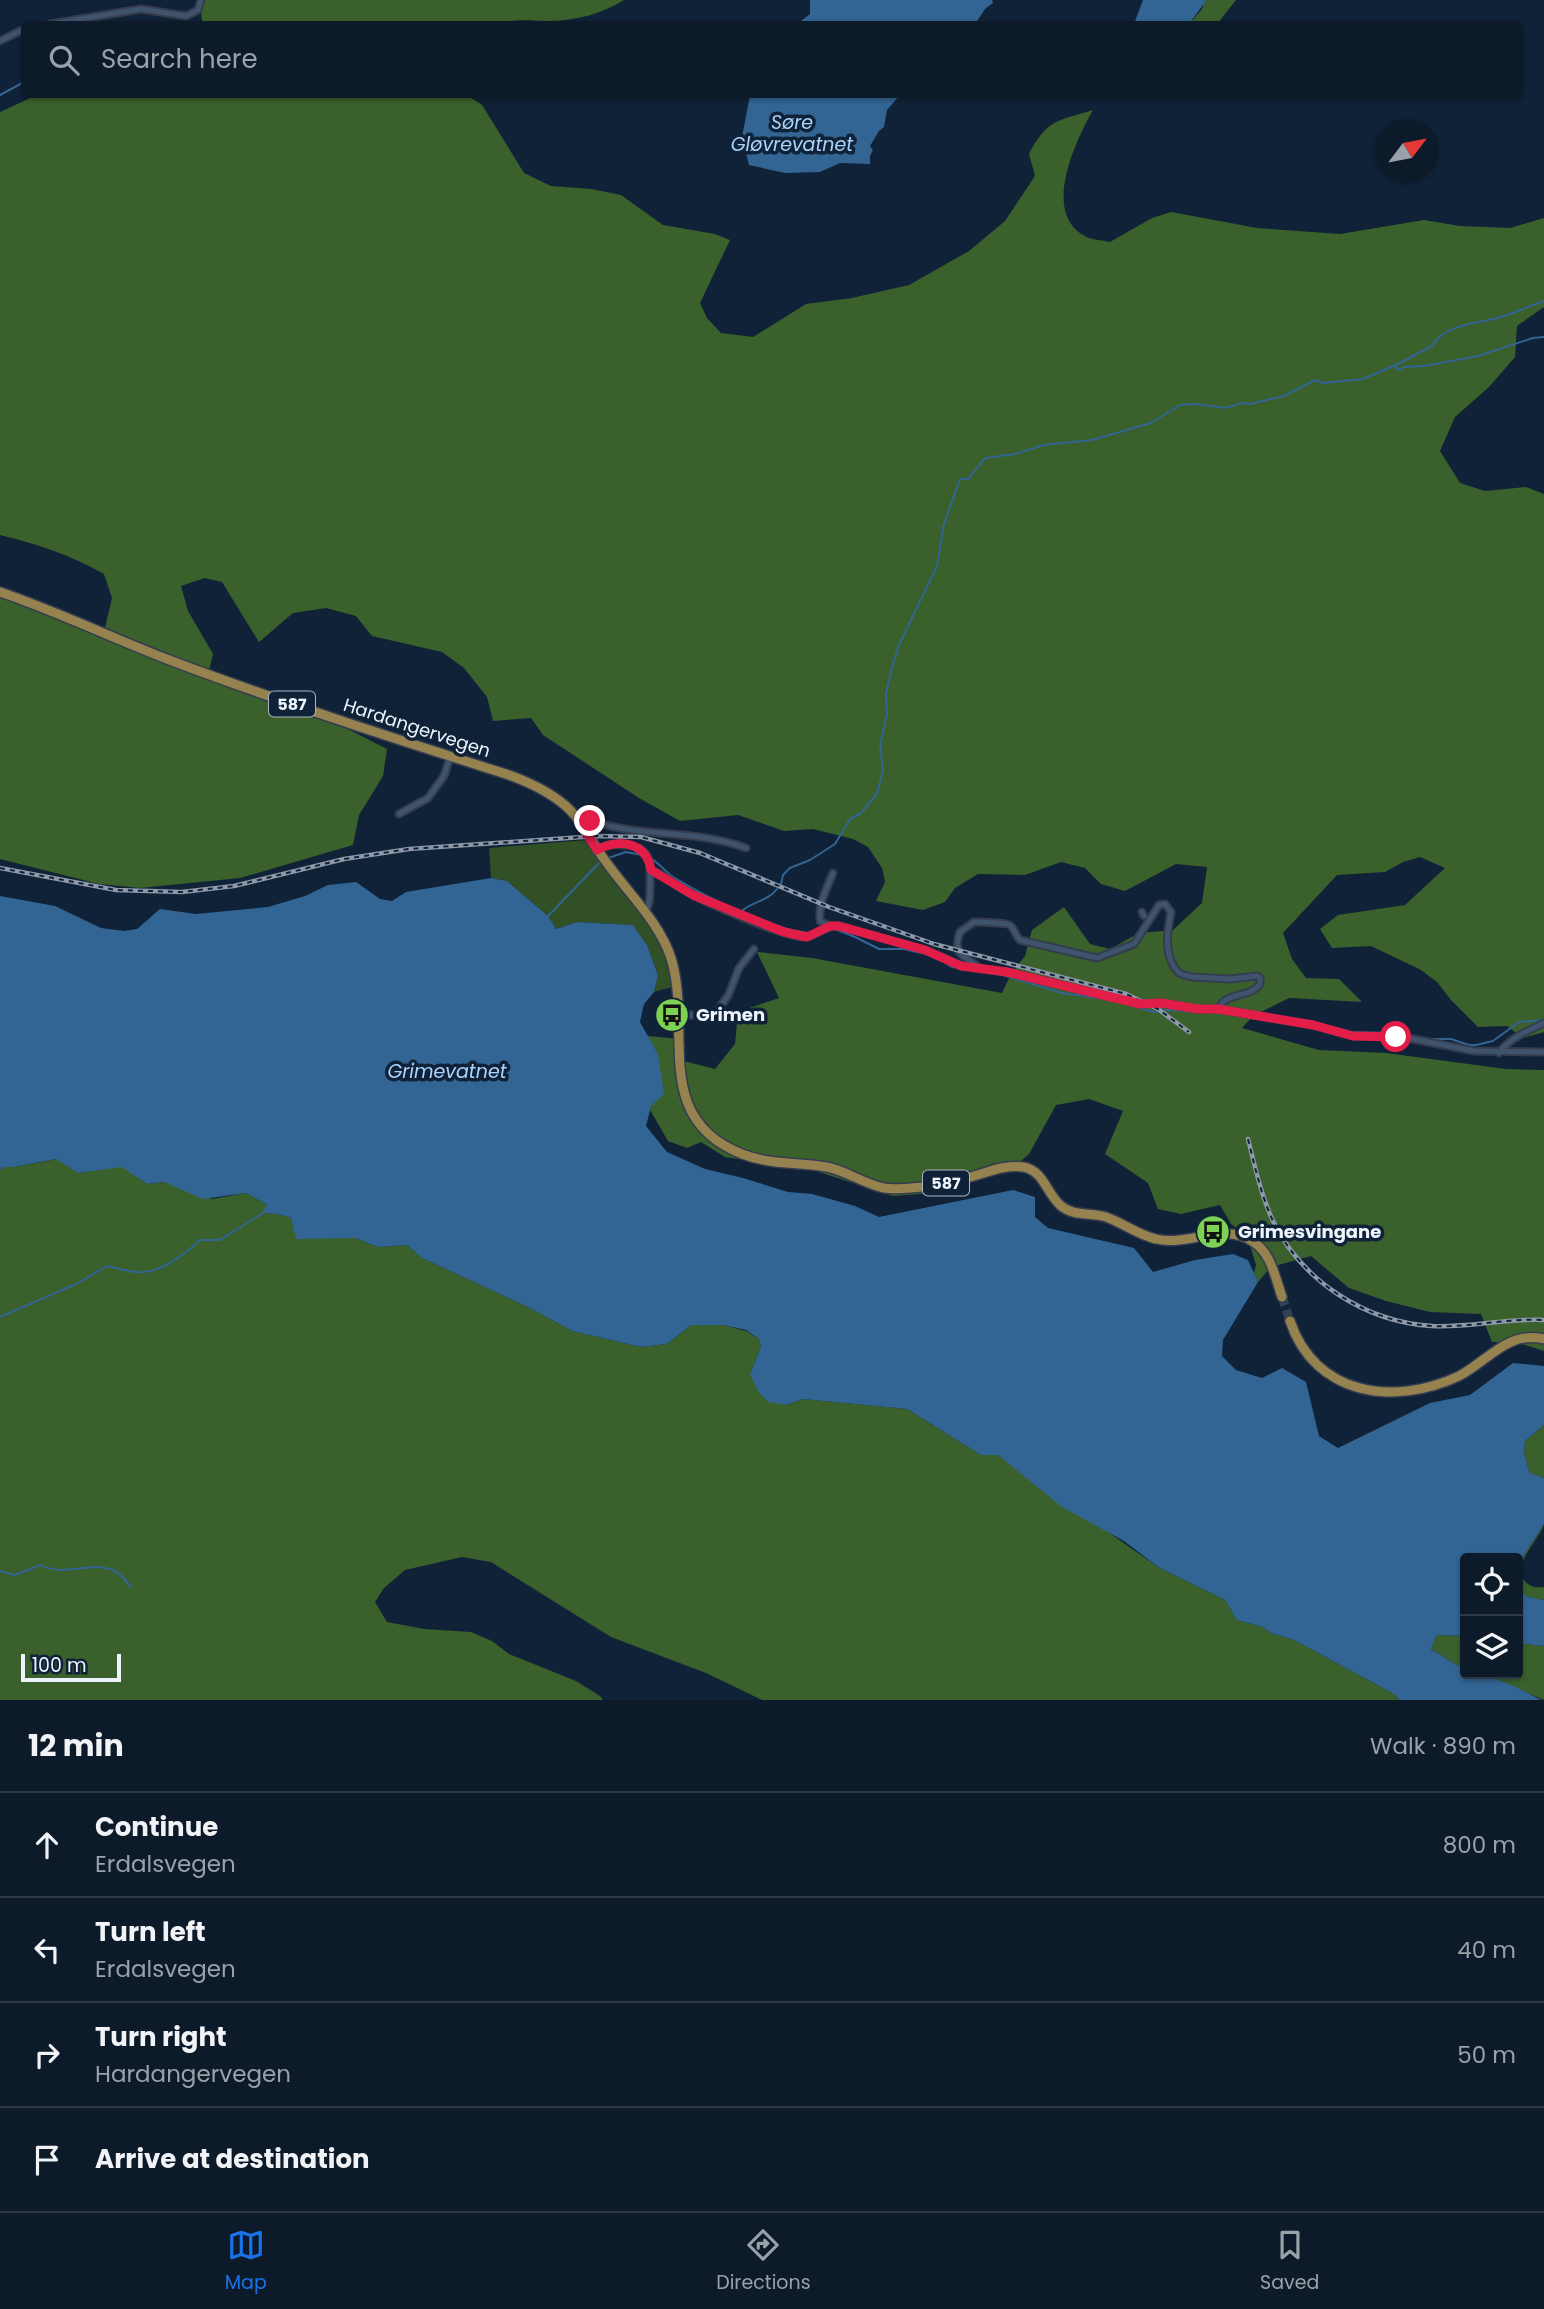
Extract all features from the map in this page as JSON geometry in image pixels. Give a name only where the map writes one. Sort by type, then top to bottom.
[{"type":"main road","name":"Hardangervegen","points":[[0,592],[187,667],[301,708],[509,775],[541,789],[570,809],[661,936],[670,957],[675,980],[679,1066],[687,1101],[701,1127],[717,1141],[738,1153],[770,1163],[838,1170],[875,1185],[896,1189],[948,1183],[1005,1168],[1026,1167],[1042,1179],[1057,1202],[1066,1209],[1107,1217],[1154,1239],[1168,1241],[1232,1234],[1255,1242],[1266,1255],[1282,1297]]},
{"type":"main road","points":[[1290,1321],[1303,1349],[1322,1370],[1342,1383],[1374,1392],[1432,1386],[1460,1375],[1513,1340],[1529,1337],[1544,1339]]},
{"type":"street","points":[[68,21],[141,9],[186,16],[198,10],[201,0]]},
{"type":"street","points":[[0,41],[21,30]]},
{"type":"street","points":[[398,814],[428,798],[444,776],[451,755]]},
{"type":"street","points":[[579,821],[584,818],[641,833],[671,832],[722,839],[746,848]]},
{"type":"street","points":[[602,857],[610,843],[641,848],[651,870],[649,902],[644,913]]},
{"type":"street","points":[[651,870],[693,895],[774,929],[807,937],[830,926]]},
{"type":"street","points":[[833,873],[821,904],[820,921],[830,926],[925,950],[961,966],[978,967],[1140,1004],[1161,1003],[1218,1009],[1322,1027],[1353,1036],[1403,1037],[1499,1053],[1544,1052]]},
{"type":"street","points":[[978,967],[957,951],[960,932],[974,922],[995,925],[1006,923],[1013,927],[1020,940],[1097,958],[1134,943],[1159,905],[1165,904],[1171,912],[1166,931],[1171,961],[1179,973],[1196,977],[1259,978],[1260,984],[1255,990],[1228,997],[1218,1009]]},
{"type":"street","points":[[677,1014],[706,1016],[717,1011],[728,996],[739,968],[754,949]]},
{"type":"street","points":[[1499,1053],[1527,1031],[1544,1023]]},
{"type":"green space","points":[[200,0],[624,0],[589,15],[551,21],[202,21]]},
{"type":"green space","points":[[1205,0],[1236,0],[1219,21],[1192,21],[1202,9]]},
{"type":"green space","points":[[30,98],[472,98],[482,105],[524,173],[551,186],[591,189],[621,195],[663,225],[715,234],[730,240],[700,303],[707,318],[721,333],[753,337],[806,304],[852,298],[909,285],[969,251],[1005,221],[1035,176],[1029,154],[1042,134],[1055,123],[1093,110],[1072,156],[1064,193],[1065,210],[1071,224],[1083,235],[1093,239],[1110,242],[1152,218],[1171,212],[1257,228],[1340,234],[1424,220],[1460,226],[1510,228],[1544,218],[1544,307],[1517,326],[1515,357],[1489,387],[1455,417],[1440,451],[1460,483],[1485,491],[1526,487],[1544,494],[1544,1032],[1523,1038],[1507,1026],[1478,1027],[1437,982],[1421,970],[1371,946],[1332,948],[1320,929],[1338,915],[1405,905],[1445,868],[1420,857],[1403,862],[1385,872],[1337,875],[1283,933],[1292,959],[1306,978],[1339,979],[1362,1002],[1289,998],[1253,1016],[1242,1028],[1319,1050],[1386,1053],[1506,1069],[1544,1070],[1544,1351],[1516,1342],[1492,1342],[1481,1314],[1430,1312],[1349,1288],[1311,1256],[1271,1267],[1258,1282],[1247,1235],[1231,1224],[1220,1205],[1181,1214],[1158,1209],[1148,1183],[1105,1154],[1123,1111],[1089,1099],[1056,1105],[1029,1154],[1014,1167],[921,1194],[893,1196],[816,1171],[725,1157],[701,1142],[687,1148],[668,1141],[650,1110],[658,1054],[647,1036],[680,1039],[680,1060],[715,1069],[735,1044],[738,1012],[779,998],[757,952],[812,958],[1002,993],[1011,974],[1025,956],[1032,930],[1064,907],[1090,944],[1110,949],[1139,933],[1173,930],[1202,903],[1207,867],[1176,864],[1125,891],[1101,884],[1085,868],[1061,862],[1025,875],[978,874],[955,888],[945,902],[923,910],[876,901],[885,882],[882,868],[868,847],[853,839],[813,829],[784,831],[738,815],[680,821],[639,798],[543,735],[531,718],[493,721],[487,697],[464,668],[442,652],[372,636],[356,616],[326,608],[293,613],[259,642],[222,582],[205,578],[181,586],[188,611],[213,654],[208,675],[278,704],[336,723],[387,749],[383,776],[359,815],[353,845],[240,878],[140,888],[99,884],[0,859],[0,595],[104,632],[112,598],[104,574],[54,551],[0,535],[0,112]]},
{"type":"green space","points":[[586,840],[657,937],[668,961],[672,987],[654,992],[658,974],[647,945],[633,925],[577,922],[556,929],[548,916],[507,881],[491,878],[489,848]]},
{"type":"green space","points":[[57,1159],[79,1173],[122,1166],[147,1184],[164,1182],[212,1199],[246,1193],[266,1204],[264,1213],[291,1218],[294,1226],[327,1237],[355,1238],[378,1247],[407,1245],[422,1258],[528,1307],[572,1331],[641,1347],[667,1344],[691,1325],[723,1325],[746,1331],[759,1339],[761,1347],[750,1374],[786,1405],[803,1399],[907,1409],[981,1455],[998,1455],[1158,1567],[1225,1600],[1237,1620],[1294,1640],[1394,1694],[1400,1700],[762,1700],[706,1673],[611,1637],[491,1562],[462,1557],[405,1570],[384,1588],[375,1602],[387,1622],[424,1629],[471,1632],[492,1641],[509,1654],[576,1681],[603,1700],[0,1700],[0,1170],[4,1167]]},
{"type":"green space","points":[[1544,1425],[1544,1478],[1530,1473],[1524,1454],[1525,1441]]},
{"type":"green space","points":[[1544,1524],[1523,1562],[1523,1556]]},
{"type":"green space","points":[[1523,1578],[1531,1586],[1544,1587],[1544,1600],[1528,1597],[1523,1593]]},
{"type":"green space","points":[[1437,1635],[1460,1636],[1460,1666],[1455,1664],[1431,1649]]},
{"type":"green space","points":[[1523,1644],[1544,1646],[1544,1700],[1495,1679],[1523,1679]]},
{"type":"water","points":[[810,0],[992,0],[993,3],[977,21],[801,21],[810,14]]},
{"type":"water","points":[[1143,0],[1206,1],[1191,21],[1135,21]]},
{"type":"water","name":"Søre Gløvrevatnet","points":[[749,98],[897,98],[887,110],[884,127],[870,146],[873,150],[870,164],[840,163],[820,172],[785,173],[749,165],[742,137]]},
{"type":"water","name":"Grimevatnet","points":[[491,878],[507,881],[548,916],[556,929],[577,922],[633,925],[647,945],[658,975],[654,992],[644,1004],[640,1022],[658,1054],[664,1094],[651,1106],[646,1126],[667,1152],[705,1169],[788,1192],[812,1194],[855,1206],[879,1217],[1013,1190],[1035,1197],[1035,1217],[1048,1228],[1134,1248],[1153,1272],[1195,1260],[1233,1254],[1248,1260],[1258,1282],[1223,1340],[1222,1356],[1236,1370],[1262,1378],[1282,1368],[1306,1382],[1319,1436],[1338,1448],[1430,1403],[1470,1395],[1513,1363],[1544,1366],[1544,1425],[1525,1441],[1524,1454],[1530,1473],[1544,1478],[1544,1524],[1523,1556],[1523,1553],[1460,1553],[1460,1636],[1437,1635],[1431,1649],[1460,1666],[1460,1679],[1495,1679],[1541,1700],[1400,1700],[1394,1694],[1294,1640],[1237,1620],[1225,1600],[1158,1567],[1124,1541],[1062,1507],[998,1455],[981,1455],[907,1409],[803,1399],[786,1405],[768,1402],[758,1391],[750,1374],[761,1347],[759,1339],[746,1330],[723,1325],[691,1325],[667,1344],[641,1347],[572,1331],[528,1307],[422,1258],[407,1245],[378,1247],[355,1238],[296,1239],[291,1218],[263,1213],[266,1204],[246,1193],[203,1199],[164,1182],[147,1184],[122,1167],[78,1173],[56,1159],[4,1167],[0,1170],[0,896],[55,906],[101,928],[124,931],[137,929],[160,909],[196,914],[268,907],[305,896],[328,885],[356,882],[380,899],[392,901],[406,892]]},
{"type":"water","points":[[1523,1593],[1528,1597],[1544,1600],[1544,1646],[1523,1644]]},
{"type":"waterway","points":[[0,95],[21,84]]},
{"type":"waterway","points":[[1394,366],[1432,346],[1452,329],[1503,316],[1544,301]]},
{"type":"waterway","points":[[781,884],[783,875],[790,868],[810,860],[835,844],[850,819],[861,813],[877,794],[883,769],[880,745],[887,714],[886,693],[898,647],[937,566],[944,524],[960,479],[968,479],[985,458],[1015,454],[1044,445],[1092,440],[1151,423],[1180,405],[1225,408],[1242,403],[1250,404],[1284,396],[1315,380],[1324,383],[1363,379],[1393,366],[1400,370],[1404,367],[1478,356],[1544,337]]},
{"type":"waterway","points":[[608,858],[626,852],[643,855]]},
{"type":"waterway","points":[[648,857],[673,877],[721,903],[757,919],[808,933]]},
{"type":"waterway","points":[[548,916],[600,862]]},
{"type":"waterway","points":[[743,910],[777,889]]},
{"type":"waterway","points":[[830,930],[835,929],[879,949],[904,949],[930,955]]},
{"type":"waterway","points":[[936,957],[952,967],[962,968]]},
{"type":"waterway","points":[[996,973],[1062,993],[1111,1000],[1154,1012],[1168,1010],[1229,1013]]},
{"type":"waterway","points":[[1344,1032],[1397,1033],[1431,1039],[1451,1039],[1476,1045],[1493,1041],[1519,1022],[1544,1020]]},
{"type":"waterway","points":[[0,1317],[78,1283],[107,1266],[135,1272],[162,1267],[179,1258],[200,1240],[220,1240],[263,1213]]},
{"type":"waterway","points":[[0,1571],[14,1575],[41,1565],[58,1570],[106,1568],[117,1572],[131,1587]]},
{"type":"tunnel","points":[[1282,1297],[1290,1321]]},
{"type":"railway","points":[[0,868],[116,890],[182,892],[234,886],[344,859],[409,849],[597,836],[641,837],[700,853],[829,907],[934,944],[1126,994],[1158,1009],[1189,1032]]},
{"type":"railway","points":[[1248,1139],[1265,1201],[1285,1243],[1318,1280],[1338,1294],[1360,1307],[1407,1323],[1460,1326],[1544,1320]]},
{"type":"place","name":"Grimen","points":[[672,1015]]},
{"type":"place","name":"Grimesvingane","points":[[1213,1232]]},
{"type":"route","points":[[590,821],[584,818],[579,821],[597,850],[610,843],[641,848],[650,862],[651,870],[693,895],[787,933],[807,937],[823,928],[839,926],[925,950],[961,966],[1007,972],[1140,1004],[1161,1003],[1218,1009],[1313,1025],[1353,1036],[1396,1037]]}]
